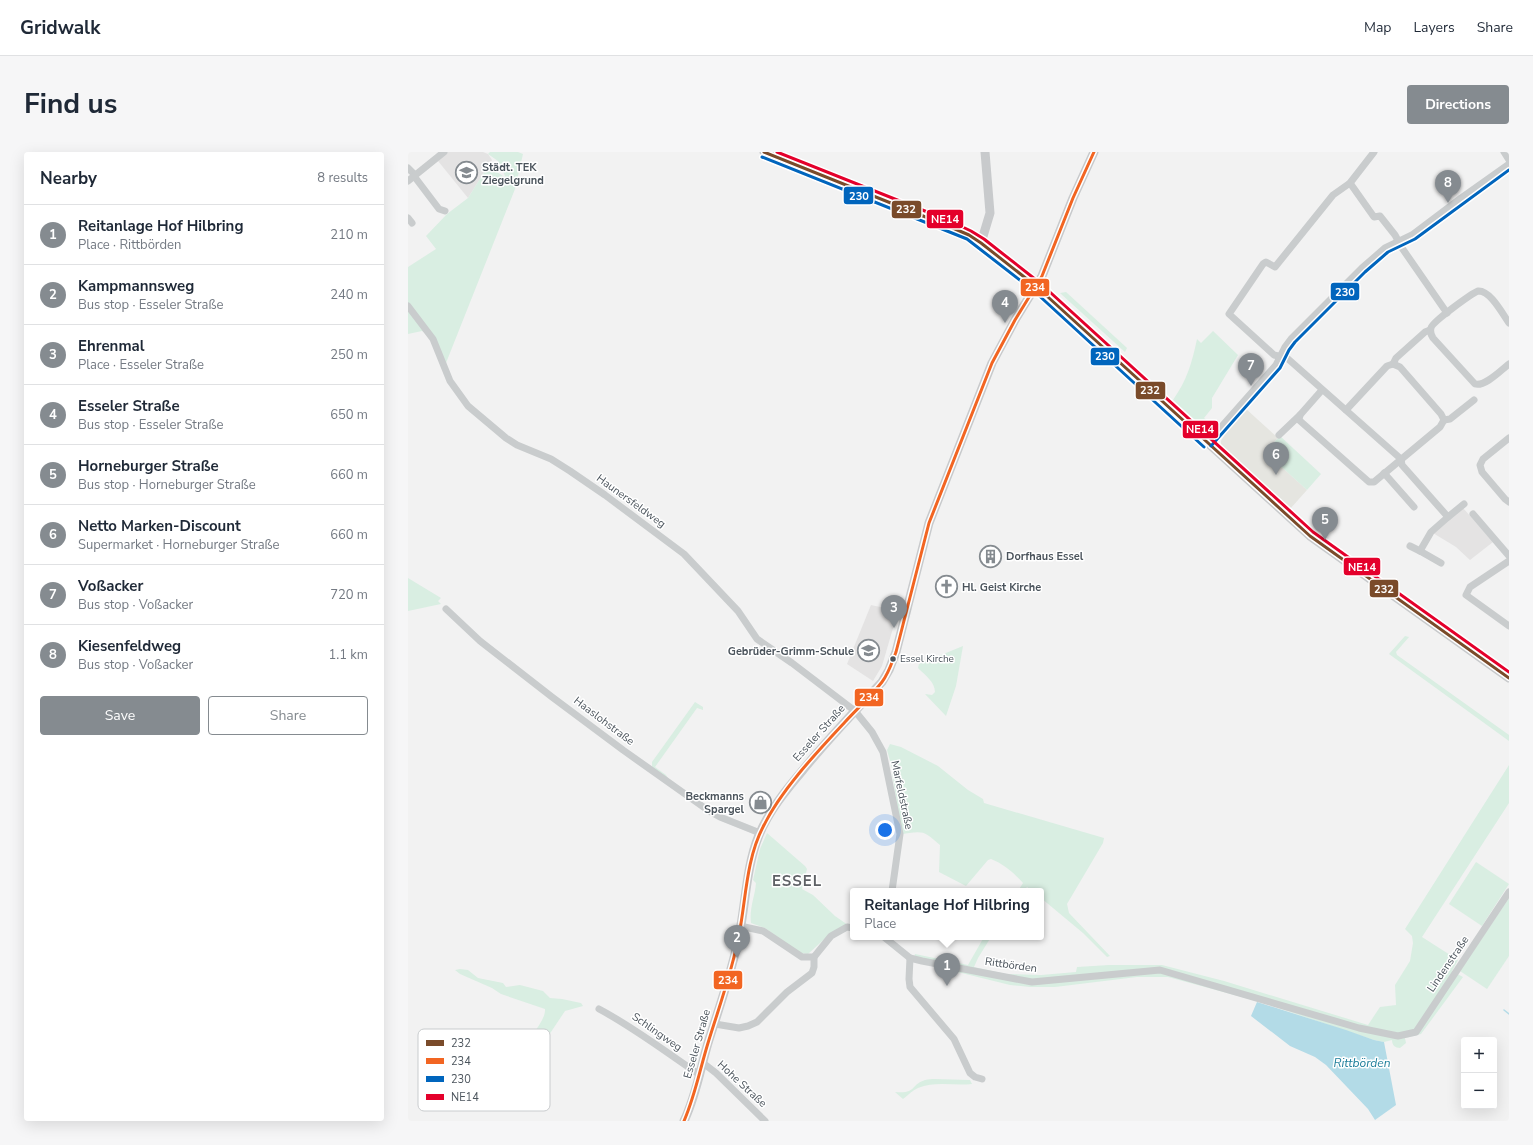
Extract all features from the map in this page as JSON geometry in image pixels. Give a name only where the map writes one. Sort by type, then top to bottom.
[{"type":"main road","points":[[764,152],[948,226],[969,235],[981,243],[1037,287],[1310,536],[1509,678]]},
{"type":"main road","points":[[981,243],[990,213],[985,152]]},
{"type":"main road","name":"Esseler Straße","points":[[684,1121],[690,1109],[726,987],[740,926],[750,867],[760,833],[782,795],[822,746],[882,682],[889,670],[896,652],[929,523],[992,363],[1015,320],[1037,287],[1094,152]]},
{"type":"street","points":[[412,178],[444,152]]},
{"type":"street","points":[[1374,152],[1350,184],[1333,195],[1275,267],[1266,262],[1263,264],[1229,314],[1274,355],[1287,358],[1401,459],[1402,465],[1448,516]]},
{"type":"street","points":[[1504,152],[1509,160]]},
{"type":"street","points":[[1207,443],[1276,365],[1285,347],[1291,340],[1362,268],[1385,248],[1412,235],[1509,164]]},
{"type":"street","points":[[408,168],[412,178],[439,209],[444,211]]},
{"type":"street","points":[[1350,184],[1374,217],[1380,216],[1447,313]]},
{"type":"street","points":[[1393,364],[1396,358],[1425,332],[1430,330],[1434,323],[1475,292],[1482,290],[1489,295],[1509,323]]},
{"type":"street","name":"Haunersfeldweg","points":[[408,306],[433,339],[450,380],[472,410],[506,438],[517,445],[551,459],[599,491],[684,554],[738,611],[757,638],[855,711]]},
{"type":"street","points":[[1430,330],[1433,338],[1475,384],[1478,385],[1485,383],[1509,364]]},
{"type":"street","points":[[1346,410],[1387,366],[1393,364],[1400,367],[1441,414],[1444,420]]},
{"type":"street","points":[[1279,435],[1322,390]]},
{"type":"street","points":[[1444,420],[1450,419],[1474,400]]},
{"type":"street","points":[[1300,414],[1299,420],[1301,423],[1367,481],[1373,482],[1440,427],[1444,420]]},
{"type":"street","points":[[1509,438],[1484,459],[1480,465],[1482,472],[1509,502]]},
{"type":"street","points":[[1384,474],[1414,507]]},
{"type":"street","points":[[1420,552],[1431,532],[1448,516],[1464,504]]},
{"type":"street","points":[[1473,514],[1509,556]]},
{"type":"street","points":[[1410,546],[1441,563]]},
{"type":"street","points":[[1509,561],[1470,587],[1466,595],[1509,626]]},
{"type":"street","name":"Haaslohstraße","points":[[446,609],[480,641],[630,754],[715,814],[760,833]]},
{"type":"street","name":"Marfeldstraße","points":[[855,711],[878,741],[882,752],[900,834],[892,888]]},
{"type":"street","name":"Lindenstraße","points":[[1398,1036],[1416,1032],[1509,892]]},
{"type":"street","points":[[740,926],[763,931],[802,957],[814,957]]},
{"type":"street","points":[[715,1024],[739,1028],[757,1022],[787,992],[812,973],[814,967],[814,957],[832,936],[847,927],[850,928]]},
{"type":"street","name":"Rittbörden","points":[[888,940],[910,958],[1032,982],[1160,970],[1359,1028],[1398,1036]]},
{"type":"street","points":[[910,958],[910,987],[954,1039],[970,1073],[975,1077],[982,1079]]},
{"type":"street","name":"Schlingweg","points":[[599,1009],[624,1022],[700,1075]]},
{"type":"street","name":"Hohe Straße","points":[[703,1063],[716,1073],[765,1121]]},
{"type":"shaded area","name":"Städt. TEK Ziegelgrund","points":[[448,152],[483,152],[488,154],[492,160],[468,198],[438,161]]},
{"type":"shaded area","points":[[1245,408],[1278,438],[1265,452],[1307,490],[1290,509],[1221,445],[1221,441],[1225,434]]},
{"type":"shaded area","points":[[1463,508],[1493,542],[1470,560],[1456,547],[1433,533]]},
{"type":"shaded area","name":"Gebrüder-Grimm-Schule","points":[[871,605],[898,611],[882,666],[873,681],[847,664]]},
{"type":"green space","points":[[490,152],[518,152],[523,154],[515,189],[444,368],[429,336],[422,331],[408,334],[408,267],[436,249],[426,236],[447,214],[468,198],[488,166],[506,178],[498,161],[488,154]]},
{"type":"green space","points":[[1066,292],[1127,348],[1125,352],[1060,293]]},
{"type":"green space","points":[[1213,331],[1238,355],[1212,398],[1212,408],[1204,418],[1213,425],[1209,429],[1205,429],[1173,400],[1188,371],[1197,339],[1201,343]]},
{"type":"green space","points":[[1280,436],[1321,474],[1307,490],[1265,452]]},
{"type":"green space","points":[[408,578],[441,598],[438,601],[441,604],[408,611]]},
{"type":"green space","points":[[1405,636],[1409,637],[1396,652],[1397,655],[1509,735],[1509,741],[1389,654]]},
{"type":"green space","points":[[963,646],[956,686],[946,716],[925,694],[932,695],[935,692],[935,688],[929,679],[918,668],[919,664]]},
{"type":"green space","points":[[695,702],[703,707],[703,710],[697,708],[655,767],[666,775],[669,780],[652,768],[652,762]]},
{"type":"green space","points":[[890,744],[901,747],[938,766],[968,790],[983,799],[984,803],[1104,838],[1103,843],[1067,904],[1069,913],[1110,956],[1107,957],[1083,933],[1044,900],[1044,888],[1020,888],[1023,883],[1008,869],[996,861],[991,859],[988,860],[966,886],[939,872],[940,845],[923,833],[915,832],[902,834],[892,773],[894,770],[892,768],[887,750]]},
{"type":"green space","points":[[1509,765],[1509,803],[1422,937],[1458,960],[1452,971],[1463,977],[1421,1034],[1405,1038],[1406,1043],[1400,1048],[1394,1046],[1392,1040],[1384,1042],[1374,1040],[1260,1002],[1168,977],[1137,977],[1055,987],[1030,987],[1010,985],[913,961],[915,954],[968,965],[982,940],[989,940],[974,967],[1006,974],[1041,975],[1076,972],[1077,967],[1109,965],[1162,965],[1224,981],[1368,1025],[1380,1007],[1396,1005],[1395,985],[1410,961],[1413,943],[1412,936],[1405,929]]},
{"type":"green space","points":[[767,833],[807,869],[802,889],[813,895],[835,916],[848,925],[830,934],[808,954],[800,953],[765,928],[751,923],[751,913],[756,883],[753,880],[760,849]]},
{"type":"green space","points":[[1476,862],[1509,884],[1482,926],[1449,904]]},
{"type":"green space","points":[[1509,898],[1509,956],[1487,989],[1460,971]]},
{"type":"green space","points":[[455,970],[468,970],[478,978],[503,983],[506,987],[520,985],[543,991],[550,998],[581,1003],[583,1006],[565,1011],[550,1034],[550,1029],[536,1029],[543,1019],[545,1009],[501,994],[492,988],[460,974]]},
{"type":"green space","points":[[935,1079],[970,1080],[972,1084],[938,1084],[924,1086],[914,1090],[903,1099],[895,1092],[907,1092],[920,1082]]},
{"type":"water","name":"Rittbörden","points":[[1257,1002],[1384,1042],[1396,1105],[1375,1120],[1368,1109],[1326,1065],[1315,1057],[1290,1046],[1251,1016]]},
{"type":"waterway","points":[[1504,1010],[1509,1014]]},
{"type":"transit line","name":"232","points":[[764,152],[948,226],[969,235],[981,243],[1037,287],[1310,536],[1509,678]]},
{"type":"transit line","name":"NE14","points":[[777,152],[950,221],[984,239],[1040,283],[1313,532],[1509,672]]},
{"type":"transit line","name":"234","points":[[684,1121],[733,962],[739,935],[747,880],[757,840],[779,799],[789,785],[878,687],[888,671],[896,652],[929,523],[992,363],[1015,320],[1042,276],[1073,198],[1094,152]]},
{"type":"transit line","name":"230","points":[[762,157],[967,239],[1034,291],[1204,447]]},
{"type":"transit line","name":"230","points":[[1211,446],[1280,368],[1295,342],[1365,272],[1388,252],[1415,239],[1509,170]]},
{"type":"place","name":"Städt. TEK Ziegelgrund","points":[[466,173]]},
{"type":"place","name":"Kiesenfeldweg","points":[[1448,203]]},
{"type":"place","name":"Esseler Straße","points":[[1005,323]]},
{"type":"place","name":"Voßacker","points":[[1251,386]]},
{"type":"place","name":"Netto Marken-Discount","points":[[1276,475]]},
{"type":"place","name":"Horneburger Straße","points":[[1325,540]]},
{"type":"place","name":"Dorfhaus Essel","points":[[990,556]]},
{"type":"place","name":"Hl. Geist Kirche","points":[[946,587]]},
{"type":"place","name":"Ehrenmal","points":[[894,628]]},
{"type":"place","name":"Gebrüder-Grimm-Schule","points":[[869,651]]},
{"type":"place","name":"Essel Kirche","points":[[893,659]]},
{"type":"place","name":"Beckmanns Spargel","points":[[760,802]]},
{"type":"place","name":"Kampmannsweg","points":[[737,958]]},
{"type":"place","name":"Reitanlage Hof Hilbring","points":[[947,986]]},
{"type":"district","name":"ESSEL","points":[[797,881]]}]
